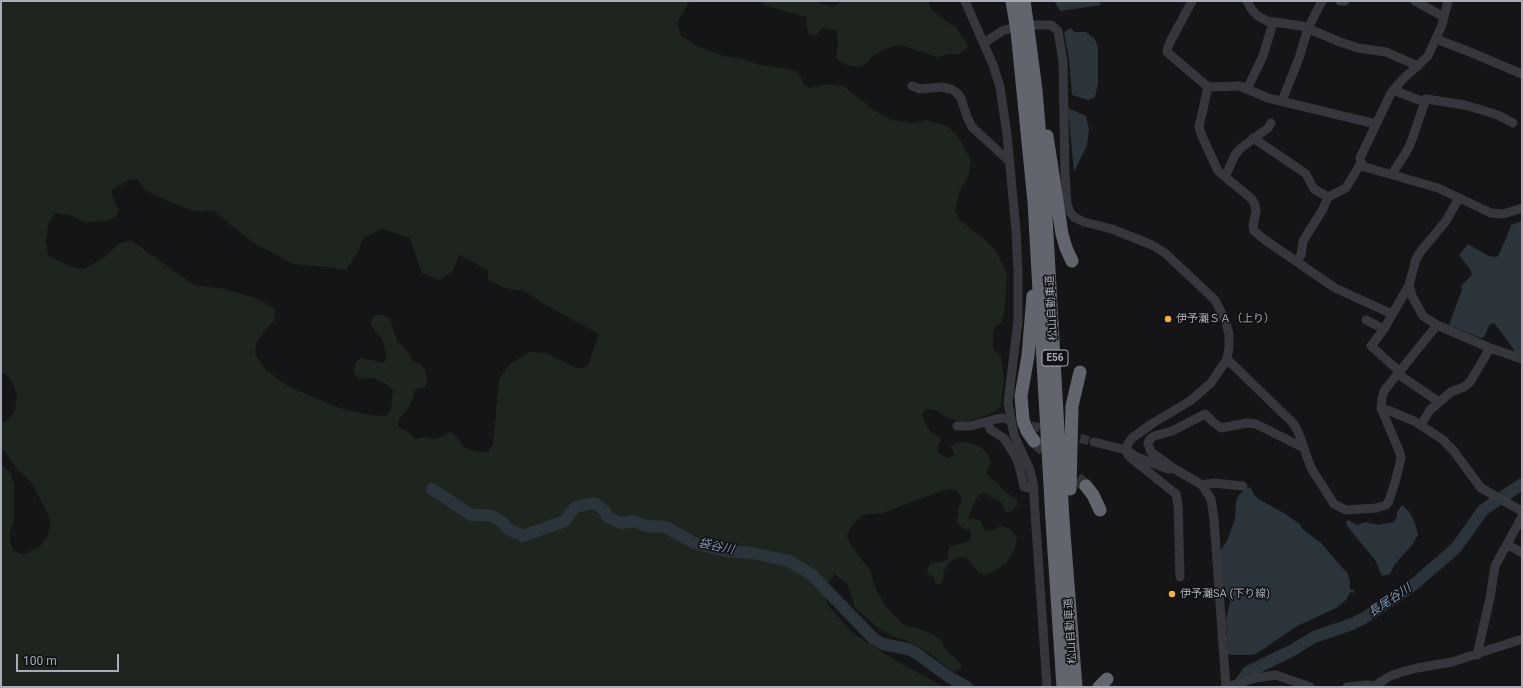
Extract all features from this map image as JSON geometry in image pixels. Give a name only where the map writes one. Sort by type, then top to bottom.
[{"type":"highway","name":"松山自動車道","points":[[1012,1],[1022,30],[1036,90],[1046,212],[1063,520],[1076,687]]},
{"type":"highway","name":"松山自動車道","points":[[1024,1],[1022,30],[1028,136],[1034,202],[1052,521],[1064,687]]},
{"type":"highway","points":[[1022,30],[1043,109],[1062,234],[1072,261]]},
{"type":"highway","points":[[1028,136],[1033,291],[1028,356],[1021,396],[1023,420],[1027,431],[1034,441]]},
{"type":"highway","points":[[1074,662],[1069,516],[1070,452],[1072,406],[1080,372]]},
{"type":"highway","points":[[1086,486],[1093,495],[1100,510]]},
{"type":"street","points":[[965,1],[993,65],[1000,87],[1010,162],[1016,230],[1018,321],[1008,403],[1014,435],[1030,470],[1034,489],[1047,687]]},
{"type":"street","points":[[1192,1],[1170,40],[1168,52],[1208,87],[1240,86],[1258,94],[1282,101],[1376,124]]},
{"type":"street","points":[[1247,1],[1252,10],[1258,16],[1273,23],[1308,28],[1352,46],[1386,52],[1418,66]]},
{"type":"street","points":[[1282,101],[1299,58],[1308,28],[1322,1]]},
{"type":"street","points":[[1340,1],[1345,1]]},
{"type":"street","points":[[1415,1],[1444,17]]},
{"type":"street","points":[[1296,261],[1301,255],[1303,241],[1323,210],[1328,197],[1346,188],[1361,164],[1360,158],[1393,90],[1428,56],[1444,17],[1448,1]]},
{"type":"street","points":[[1246,88],[1249,85],[1263,56],[1273,23]]},
{"type":"street","points":[[984,43],[1002,31],[1022,25],[1051,25],[1058,31],[1062,62],[1065,174],[1067,204],[1070,212],[1074,217],[1084,222],[1112,229],[1152,245],[1165,254],[1215,300],[1226,322],[1229,335],[1227,359],[1211,383],[1190,400],[1152,423],[1132,438],[1126,450],[1128,455],[1176,494],[1178,504],[1180,577]]},
{"type":"street","points":[[1436,39],[1522,74]]},
{"type":"street","points":[[912,86],[920,89],[942,87],[956,92],[961,98],[972,127],[1010,162]]},
{"type":"street","points":[[1208,87],[1199,127],[1201,134],[1218,170],[1255,204],[1256,211],[1253,226],[1254,231],[1335,288],[1392,314]]},
{"type":"street","points":[[1393,90],[1424,102]]},
{"type":"street","points":[[1392,174],[1410,145],[1426,99],[1465,105],[1498,115],[1512,123]]},
{"type":"street","points":[[1225,177],[1235,155],[1253,138],[1268,128],[1271,122]]},
{"type":"street","points":[[1253,138],[1302,170],[1306,174],[1314,189],[1328,197]]},
{"type":"street","points":[[1361,164],[1365,167],[1438,188],[1491,213],[1504,214],[1522,208]]},
{"type":"street","points":[[1439,402],[1399,373],[1371,346],[1384,329],[1409,286],[1416,259],[1446,222],[1459,198]]},
{"type":"street","points":[[1409,286],[1412,296],[1423,316],[1436,325],[1490,348],[1522,359]]},
{"type":"street","points":[[1366,320],[1384,329]]},
{"type":"street","points":[[1227,359],[1294,424],[1311,468],[1334,504],[1337,507],[1346,510],[1376,508],[1386,505],[1396,479],[1401,458],[1381,408],[1384,391],[1436,325]]},
{"type":"street","points":[[1421,425],[1430,410],[1439,402],[1451,392],[1464,387],[1470,382],[1490,348]]},
{"type":"street","points":[[1381,408],[1421,425],[1434,433],[1448,444],[1481,488],[1522,511]]},
{"type":"street","points":[[1304,448],[1256,424],[1247,423],[1221,428],[1205,414],[1172,431],[1154,436],[1148,443],[1150,452],[1202,485],[1211,499],[1214,519],[1227,687],[1255,678],[1276,675],[1310,687]]},
{"type":"street","points":[[957,426],[970,426],[1003,418]]},
{"type":"street","points":[[989,421],[989,427],[991,430],[1004,438],[1014,454],[1019,465],[1024,487],[1034,489]]},
{"type":"street","points":[[1094,442],[1126,450],[1148,462],[1168,469],[1173,468]]},
{"type":"street","points":[[1202,485],[1213,483],[1243,486]]},
{"type":"street","points":[[1477,655],[1490,598],[1495,566],[1522,517]]},
{"type":"street","points":[[1507,544],[1522,553]]},
{"type":"street","points":[[1347,687],[1379,686],[1390,676],[1402,672],[1452,662],[1522,640]]},
{"type":"shaded area","points":[[1,1],[690,1],[677,23],[681,36],[697,46],[724,56],[740,58],[760,65],[784,68],[798,72],[804,85],[810,88],[826,84],[843,86],[875,111],[892,120],[912,123],[926,120],[947,126],[957,135],[971,159],[969,175],[959,192],[955,211],[960,220],[983,238],[996,251],[1007,274],[1005,308],[1002,322],[994,328],[993,335],[993,349],[1001,357],[1004,378],[1001,407],[995,412],[976,419],[961,422],[945,416],[935,410],[926,409],[922,414],[925,423],[931,432],[939,437],[941,441],[937,451],[943,456],[949,458],[955,454],[951,447],[955,443],[966,442],[979,446],[987,453],[991,463],[987,470],[987,475],[1004,491],[1017,500],[1017,505],[1012,511],[1006,512],[1000,501],[984,493],[978,495],[968,518],[980,520],[985,531],[993,530],[1002,526],[1010,529],[1017,537],[1015,549],[1005,564],[993,572],[984,575],[978,572],[967,558],[959,557],[951,561],[944,570],[943,582],[939,585],[935,583],[934,578],[929,575],[927,570],[931,563],[941,562],[948,559],[949,547],[969,541],[971,533],[969,529],[964,529],[957,523],[958,510],[962,498],[955,489],[944,490],[883,513],[862,515],[851,527],[847,536],[852,547],[870,570],[875,587],[885,606],[903,624],[928,632],[940,639],[946,650],[961,664],[961,669],[953,672],[932,655],[908,641],[896,638],[878,628],[855,608],[848,585],[835,574],[824,589],[827,604],[853,633],[893,659],[944,687],[1,687],[1,464],[11,475],[14,484],[14,520],[10,532],[10,542],[14,551],[21,554],[28,553],[40,546],[48,535],[50,526],[49,516],[31,482],[18,470],[1,447],[1,423],[8,420],[15,411],[17,394],[13,383],[8,376],[1,371]],"holes":[[[137,179],[145,190],[172,203],[197,212],[213,210],[252,242],[293,264],[346,270],[358,252],[363,238],[382,229],[410,238],[422,273],[439,280],[452,272],[459,255],[488,270],[488,280],[505,288],[524,291],[546,305],[599,334],[588,366],[578,369],[547,353],[530,352],[510,364],[499,379],[493,445],[488,451],[479,452],[464,447],[458,438],[451,432],[436,439],[427,437],[415,439],[407,431],[398,426],[399,419],[410,405],[416,389],[425,387],[427,381],[425,370],[421,364],[413,361],[407,351],[397,341],[390,319],[383,315],[375,315],[370,323],[382,338],[387,357],[383,363],[362,358],[356,362],[353,372],[359,379],[372,378],[385,383],[393,390],[391,410],[386,416],[370,415],[342,409],[289,387],[266,370],[255,354],[257,341],[274,320],[275,309],[256,298],[224,289],[194,285],[132,241],[119,243],[102,259],[84,269],[71,267],[48,255],[46,243],[48,224],[55,213],[70,215],[85,222],[107,221],[115,217],[119,210],[113,199],[112,190],[129,180]]]},
{"type":"shaded area","points":[[762,1],[816,1],[821,4],[834,6],[841,1],[928,1],[932,10],[948,23],[956,27],[968,45],[960,54],[948,54],[937,57],[901,45],[890,47],[871,57],[869,61],[861,67],[846,65],[836,58],[838,44],[837,30],[823,28],[815,36],[809,35],[806,24],[807,17],[766,6]]},
{"type":"shaded area","points":[[1054,1],[1099,1],[1101,5],[1060,11]]},
{"type":"shaded area","points":[[1070,28],[1075,32],[1086,32],[1095,39],[1098,48],[1098,84],[1095,97],[1088,100],[1072,95],[1069,59],[1064,32]]},
{"type":"shaded area","points":[[1068,108],[1086,116],[1089,130],[1087,145],[1074,172]]},
{"type":"shaded area","points":[[1522,221],[1522,356],[1514,352],[1494,323],[1489,326],[1484,337],[1481,338],[1449,325],[1462,290],[1461,286],[1472,275],[1470,269],[1459,255],[1468,244],[1489,256],[1498,256],[1511,225]]},
{"type":"shaded area","points":[[1250,487],[1255,496],[1260,500],[1284,513],[1301,525],[1301,528],[1321,543],[1348,574],[1350,589],[1354,590],[1354,593],[1350,592],[1346,600],[1336,608],[1297,626],[1256,654],[1233,655],[1228,654],[1226,619],[1230,602],[1224,586],[1221,584],[1220,551],[1228,539],[1235,518],[1238,496],[1245,489]]},
{"type":"shaded area","points":[[1402,505],[1410,513],[1415,523],[1418,535],[1412,545],[1395,564],[1390,574],[1382,576],[1375,560],[1347,526],[1346,521],[1349,520],[1357,525],[1366,522],[1378,525],[1394,522],[1397,517],[1397,512]]},
{"type":"waterway","name":"長尾谷川","points":[[1237,687],[1248,672],[1293,650],[1314,637],[1352,624],[1366,617],[1412,586],[1456,548],[1483,510],[1522,484]]},
{"type":"waterway","name":"袋谷川","points":[[432,489],[471,515],[487,515],[494,517],[503,523],[508,529],[523,536],[565,521],[576,507],[594,503],[603,509],[608,517],[618,522],[623,523],[633,521],[646,526],[666,527],[694,543],[726,551],[753,553],[789,561],[812,575],[874,639],[883,644],[908,649],[916,653],[949,677],[967,687]]},
{"type":"tunnel","points":[[1005,419],[1052,431]]},
{"type":"tunnel","points":[[1067,435],[1094,442]]},
{"type":"tunnel","points":[[1034,441],[1086,486]]},
{"type":"place","name":"伊予灘ＳＡ（上り）","points":[[1168,319]]},
{"type":"place","name":"伊予灘SA (下り線)","points":[[1172,594]]}]
